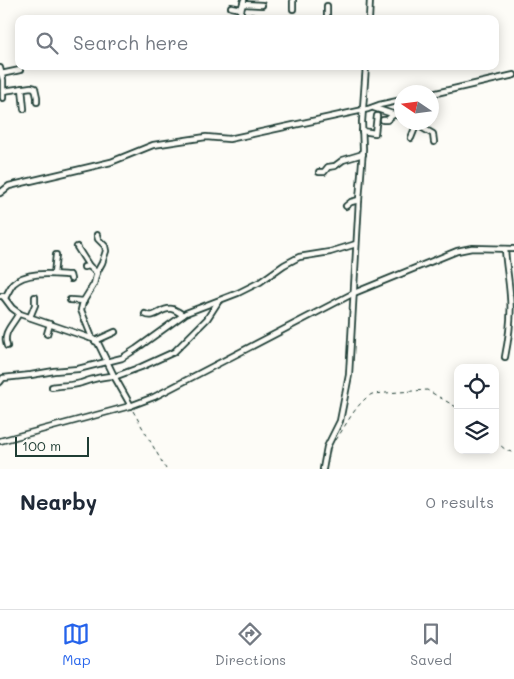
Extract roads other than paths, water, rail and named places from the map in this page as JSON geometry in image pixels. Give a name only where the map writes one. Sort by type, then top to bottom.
[{"type":"street","points":[[293,0],[293,9]]},
{"type":"street","points":[[369,15],[370,0]]},
{"type":"street","points":[[231,7],[242,4],[262,5]]},
{"type":"street","points":[[327,6],[327,15]]},
{"type":"street","points":[[0,68],[3,98]]},
{"type":"street","points":[[1,74],[20,70]]},
{"type":"street","points":[[324,469],[326,447],[340,421],[349,375],[363,154],[362,131],[366,70]]},
{"type":"street","points":[[439,92],[514,75]]},
{"type":"street","points":[[3,91],[31,87],[34,88],[37,102]]},
{"type":"street","points":[[22,88],[24,109]]},
{"type":"street","points":[[0,193],[9,186],[111,162],[153,146],[206,137],[229,139],[374,108],[394,102]]},
{"type":"street","points":[[374,108],[393,115],[387,120],[383,120]]},
{"type":"street","points":[[362,131],[375,133],[377,116]]},
{"type":"street","points":[[411,138],[414,130]]},
{"type":"street","points":[[427,130],[434,136],[434,142]]},
{"type":"street","points":[[319,172],[324,172],[328,166],[335,166],[343,160],[363,154]]},
{"type":"street","points":[[346,206],[351,202],[359,200]]},
{"type":"street","points":[[90,338],[91,335],[82,312],[82,305],[96,281],[97,273],[106,251],[105,246],[98,239],[97,235]]},
{"type":"street","points":[[1,379],[78,369],[122,358],[184,315],[260,282],[284,265],[300,257],[330,252],[356,244]]},
{"type":"street","points":[[77,247],[86,267],[97,273]]},
{"type":"street","points":[[0,441],[131,406],[154,397],[354,293],[458,251],[472,248],[514,249]]},
{"type":"street","points":[[505,249],[506,267],[511,286],[512,324],[505,357]]},
{"type":"street","points":[[54,274],[56,255]]},
{"type":"street","points":[[71,279],[70,275],[35,274],[13,284],[2,297],[19,313],[90,338],[98,343],[131,406]]},
{"type":"street","points":[[30,317],[35,305],[35,297]]},
{"type":"street","points":[[70,300],[84,301]]},
{"type":"street","points":[[52,386],[70,385],[82,383],[90,379],[114,376],[141,367],[174,352],[207,318],[219,300]]},
{"type":"street","points":[[145,314],[152,316],[160,311],[175,309],[184,315]]},
{"type":"street","points":[[76,314],[82,312]]},
{"type":"street","points":[[7,346],[3,336],[19,313]]},
{"type":"street","points":[[47,334],[50,324]]},
{"type":"street","points":[[95,341],[115,332]]}]
